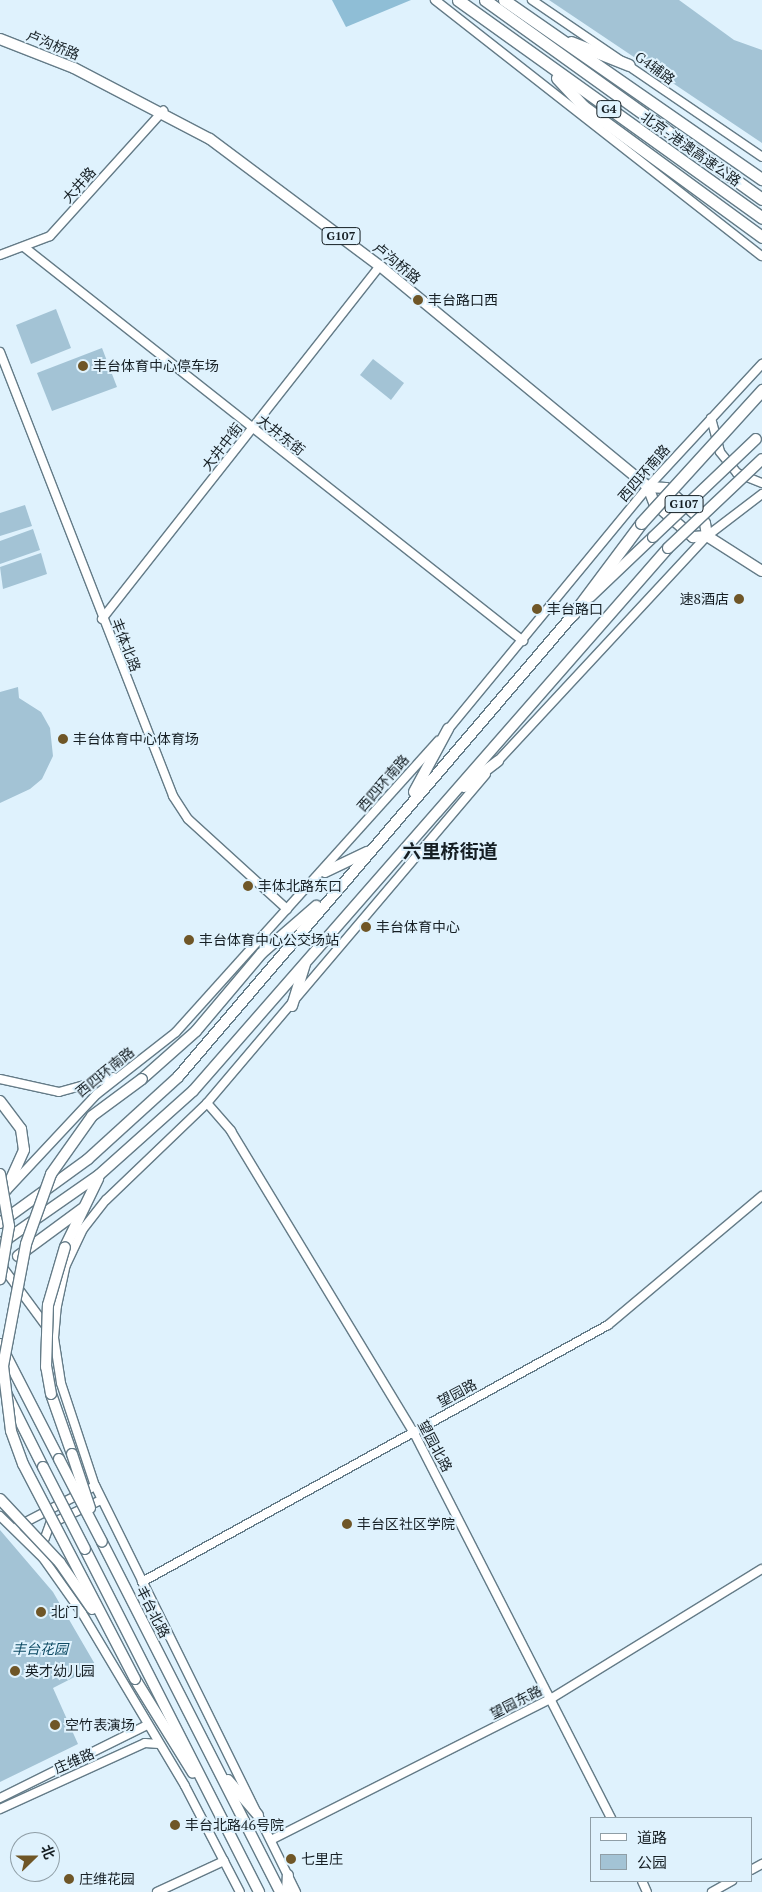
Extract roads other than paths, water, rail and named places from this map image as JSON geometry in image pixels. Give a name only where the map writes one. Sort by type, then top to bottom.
[{"type":"highway","name":"北京-港澳高速公路","points":[[458,0],[762,218]]},
{"type":"highway","name":"北京-港澳高速公路","points":[[485,0],[762,199]]},
{"type":"highway","points":[[504,0],[762,179]]},
{"type":"highway","points":[[553,35],[629,65]]},
{"type":"highway","name":"卢沟桥路","points":[[0,39],[163,111],[210,139],[380,266],[648,487]]},
{"type":"highway","points":[[540,60],[583,106],[762,237]]},
{"type":"highway","points":[[0,1223],[88,1159],[178,1077],[573,614],[641,523],[762,390]]},
{"type":"highway","points":[[573,614],[759,437]]},
{"type":"highway","points":[[4,1242],[99,1175],[193,1091],[668,548],[762,460]]},
{"type":"highway","name":"G107","points":[[706,536],[705,522],[666,488],[648,487],[654,503],[693,537],[706,536],[762,571]]},
{"type":"highway","points":[[404,811],[448,729]]},
{"type":"highway","points":[[446,801],[498,761]]},
{"type":"highway","points":[[325,872],[370,850]]},
{"type":"highway","points":[[210,1796],[176,1750],[135,1679],[23,1464],[11,1431],[3,1366],[26,1244],[51,1174],[92,1116],[142,1079],[196,1031],[262,953],[333,894]]},
{"type":"highway","points":[[292,1006],[307,959]]},
{"type":"highway","points":[[0,1102],[10,1109],[20,1129],[24,1150],[3,1193]]},
{"type":"highway","points":[[0,1174],[9,1226],[0,1280]]},
{"type":"highway","points":[[99,1175],[65,1247],[48,1305],[46,1367],[51,1394],[102,1542]]},
{"type":"highway","points":[[0,1265],[18,1256],[83,1208]]},
{"type":"highway","name":"丰台北路","points":[[0,1344],[280,1892]]},
{"type":"highway","points":[[0,1381],[259,1891]]},
{"type":"highway","points":[[0,1499],[60,1563],[135,1679]]},
{"type":"highway","points":[[217,1768],[258,1815]]},
{"type":"highway","points":[[287,1892],[288,1875]]},
{"type":"street","points":[[435,0],[762,256]]},
{"type":"street","name":"G4辅路","points":[[532,0],[762,156]]},
{"type":"street","name":"大井路","points":[[0,255],[50,236],[163,111]]},
{"type":"street","name":"大井东街","points":[[24,247],[523,641]]},
{"type":"street","name":"大井中街","points":[[102,619],[380,266]]},
{"type":"street","name":"丰体北路","points":[[0,352],[102,619],[180,808],[287,909]]},
{"type":"street","name":"西四环南路","points":[[3,1193],[120,1074],[176,1032],[287,909],[325,872],[523,641],[648,487],[762,364]]},
{"type":"street","points":[[712,418],[720,452],[737,472],[762,483]]},
{"type":"street","points":[[54,1338],[65,1267],[83,1229],[106,1200],[207,1103],[292,1006],[498,761],[706,536],[762,494]]},
{"type":"street","points":[[0,1079],[59,1092],[120,1074]]},
{"type":"street","name":"望园北路","points":[[207,1103],[231,1130],[413,1431],[552,1698],[611,1817]]},
{"type":"street","name":"望园路","points":[[142,1582],[608,1325],[762,1196]]},
{"type":"street","points":[[0,1265],[54,1338]]},
{"type":"street","name":"丰台北路","points":[[54,1338],[61,1383],[101,1500],[296,1892]]},
{"type":"street","points":[[14,1528],[96,1486]]},
{"type":"street","points":[[43,1558],[43,1538],[50,1524],[101,1500]]},
{"type":"street","points":[[0,1516],[43,1558],[82,1613],[159,1744],[240,1892]]},
{"type":"street","name":"望园东路","points":[[270,1840],[552,1698],[762,1570]]},
{"type":"street","name":"庄维路","points":[[0,1798],[147,1725]]},
{"type":"street","name":"庄维路","points":[[0,1809],[145,1743],[159,1744]]},
{"type":"street","points":[[157,1892],[224,1861]]},
{"type":"street","points":[[712,1892],[730,1882]]},
{"type":"place","name":"丰台路口西","points":[[418,300]]},
{"type":"place","name":"丰台体育中心停车场","points":[[83,366]]},
{"type":"place","name":"速8酒店","points":[[739,599]]},
{"type":"place","name":"丰台路口","points":[[537,609]]},
{"type":"place","name":"丰台体育中心体育场","points":[[63,739]]},
{"type":"place","name":"丰体北路东口","points":[[248,886]]},
{"type":"place","name":"丰台体育中心","points":[[366,927]]},
{"type":"place","name":"丰台体育中心公交场站","points":[[189,940]]},
{"type":"place","name":"丰台区社区学院","points":[[347,1524]]},
{"type":"place","name":"北门","points":[[41,1612]]},
{"type":"place","name":"英才幼儿园","points":[[15,1671]]},
{"type":"place","name":"空竹表演场","points":[[55,1725]]},
{"type":"place","name":"丰台北路46号院","points":[[175,1825]]},
{"type":"place","name":"七里庄","points":[[291,1859]]},
{"type":"place","name":"庄维花园","points":[[69,1879]]},
{"type":"district","name":"六里桥街道","points":[[450,851]]},
{"type":"park label","name":"丰台花园","points":[[40,1649]]}]
